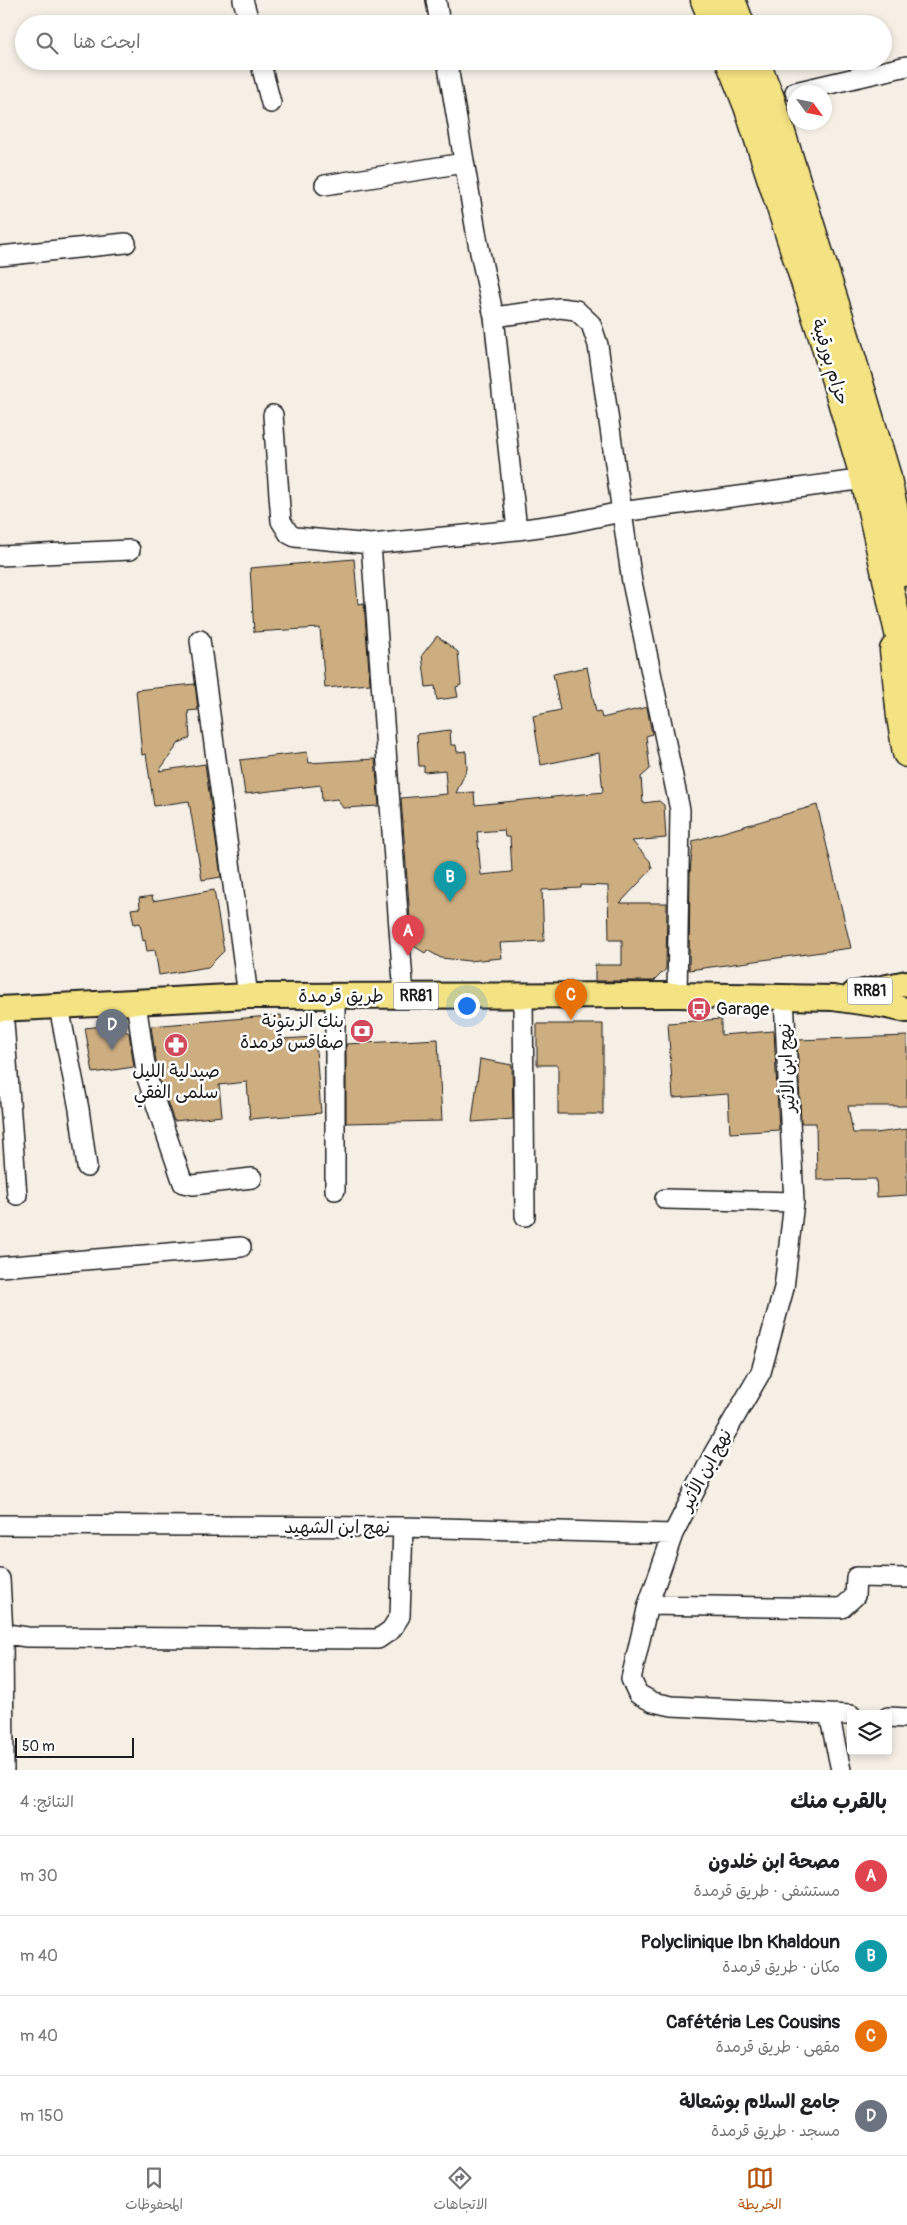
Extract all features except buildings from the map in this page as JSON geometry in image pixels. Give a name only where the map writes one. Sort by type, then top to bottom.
[{"type":"highway","points":[[705,0],[711,15]]},
{"type":"highway","points":[[731,0],[737,15]]},
{"type":"highway","name":"حزام بورقيبة","points":[[734,70],[748,106],[824,340],[865,479],[901,566]]},
{"type":"highway","name":"حزام بورقيبة","points":[[763,70],[786,94],[880,455],[901,566],[907,669]]},
{"type":"highway","points":[[901,566],[901,717],[907,753]]},
{"type":"main road","name":"طريق قرمدة","points":[[833,998],[907,983]]},
{"type":"main road","name":"طريق قرمدة","points":[[1,1009],[248,996],[677,995],[833,998],[882,1004],[907,1010]]},
{"type":"street","points":[[243,0],[247,15]]},
{"type":"street","points":[[436,0],[438,15]]},
{"type":"street","points":[[892,69],[907,66]]},
{"type":"street","points":[[262,70],[271,103]]},
{"type":"street","points":[[448,70],[464,163],[494,317],[517,530]]},
{"type":"street","points":[[786,94],[890,70]]},
{"type":"street","points":[[325,185],[464,163]]},
{"type":"street","points":[[0,256],[126,243]]},
{"type":"street","points":[[494,317],[560,308],[576,310],[591,324],[598,345],[632,582],[680,810],[677,995]]},
{"type":"street","points":[[273,414],[281,521],[289,534],[305,539],[371,544],[517,530],[568,523],[621,512],[865,479]]},
{"type":"street","points":[[371,544],[404,996]]},
{"type":"street","points":[[0,556],[130,550]]},
{"type":"street","points":[[200,640],[248,996]]},
{"type":"street","points":[[335,995],[335,1190]]},
{"type":"street","points":[[523,996],[525,1216]]},
{"type":"street","name":"نهج ابن الأثير","points":[[784,998],[794,1202],[784,1288],[761,1372],[714,1453],[674,1534],[648,1605],[632,1667],[631,1679],[638,1694],[653,1702],[672,1706],[830,1714]]},
{"type":"street","points":[[136,1003],[147,1078],[183,1183],[193,1185],[252,1178]]},
{"type":"street","points":[[60,1007],[79,1109],[87,1167]]},
{"type":"street","points":[[1,1009],[17,1195]]},
{"type":"street","points":[[665,1199],[794,1202]]},
{"type":"street","points":[[0,1267],[241,1247]]},
{"type":"street","name":"نهج ابن الشهيد","points":[[0,1525],[403,1527],[674,1534]]},
{"type":"street","points":[[2,1633],[27,1637],[378,1639],[391,1630],[400,1616],[403,1527]]},
{"type":"street","points":[[648,1605],[842,1608],[854,1596],[856,1578],[907,1578]]},
{"type":"street","points":[[0,1580],[4,1770]]},
{"type":"street","points":[[841,1770],[830,1714],[847,1715]]},
{"type":"street","points":[[892,1717],[907,1718]]},
{"type":"place","name":"Polyclinique Ibn Khaldoun","points":[[450,902]]},
{"type":"place","name":"مصحة ابن خلدون","points":[[408,956]]},
{"type":"place","name":"Garage","points":[[699,1009]]},
{"type":"place","name":"Cafétéria Les Cousins","points":[[571,1020]]},
{"type":"place","name":"بنك الزيتونة صفاقس قرمدة","points":[[362,1031]]},
{"type":"place","name":"صيدلية الليل سلمى الفقي","points":[[176,1045]]},
{"type":"place","name":"جامع السلام بوشعالة","points":[[112,1050]]}]
